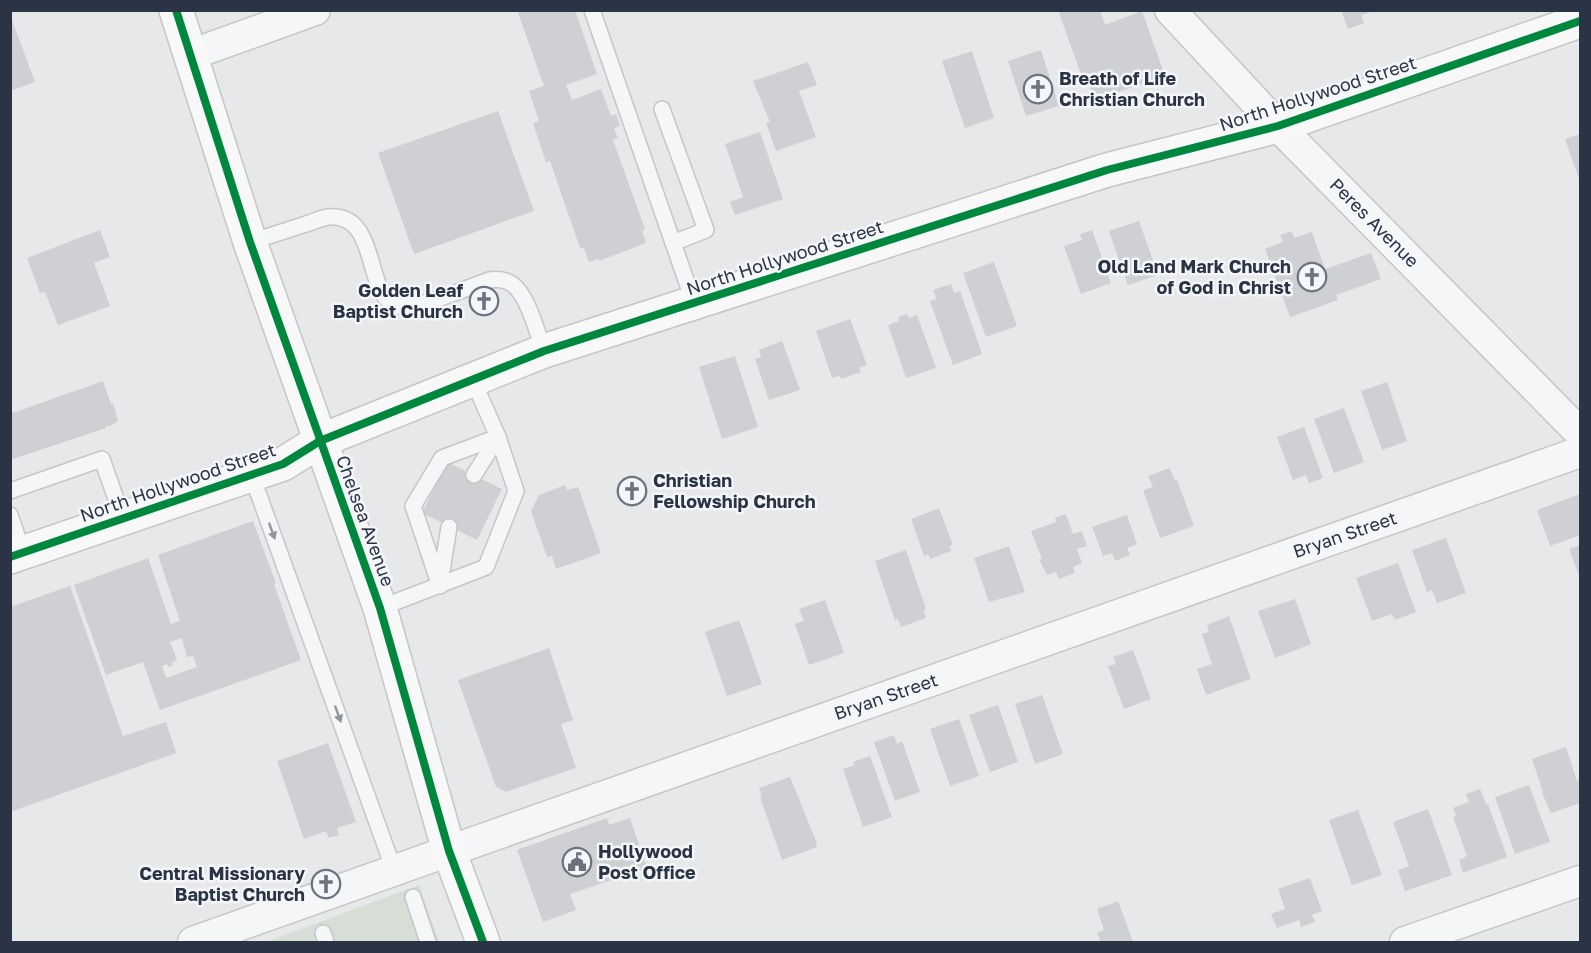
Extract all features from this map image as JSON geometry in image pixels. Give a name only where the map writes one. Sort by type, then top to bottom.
[{"type":"main road","name":"Chelsea Avenue","points":[[176,10],[250,243],[380,608],[449,850],[483,942]]},
{"type":"main road","name":"North Hollywood Street","points":[[16,555],[252,476],[283,464],[320,441],[369,419],[544,351],[1107,170],[1278,126],[1581,21]]},
{"type":"street","points":[[190,54],[315,10]]},
{"type":"street","name":"Peres Avenue","points":[[1170,10],[1278,126],[1581,433]]},
{"type":"street","name":"Bryan Street","points":[[199,941],[449,850],[1581,452]]},
{"type":"street","points":[[1405,942],[1581,881]]},
{"type":"lane","points":[[592,10],[694,303]]},
{"type":"lane","points":[[662,109],[706,230],[673,243]]},
{"type":"lane","points":[[250,243],[327,217],[343,218],[355,225],[363,239],[384,297],[396,306],[411,306],[489,280],[500,279],[512,284],[524,297],[544,351]]},
{"type":"lane","points":[[380,608],[486,567],[516,491],[498,437],[473,380]]},
{"type":"lane","points":[[474,475],[498,437]]},
{"type":"lane","points":[[440,586],[413,506],[442,458],[498,437]]},
{"type":"lane","points":[[10,491],[102,459],[123,519]]},
{"type":"lane","points":[[252,476],[394,870]]},
{"type":"lane","points":[[10,515],[16,555]]},
{"type":"lane","points":[[440,586],[449,527]]},
{"type":"lane","points":[[413,897],[428,942]]},
{"type":"shaded area","points":[[419,885],[439,942],[266,942]]},
{"type":"building","points":[[517,10],[575,10],[597,74],[566,85],[572,100],[601,89],[611,116],[616,114],[620,126],[614,128],[618,138],[613,140],[645,229],[642,231],[646,243],[599,261],[599,259],[589,262],[584,248],[580,248],[550,161],[546,162],[533,123],[539,121],[529,91],[544,86]]},
{"type":"building","points":[[1058,10],[1100,10],[1105,25],[1142,11],[1165,76],[1095,100],[1086,76],[1082,77]]},
{"type":"building","points":[[1341,10],[1374,11],[1361,15],[1364,23],[1348,29]]},
{"type":"building","points":[[10,15],[35,82],[10,91]]},
{"type":"building","points":[[1041,50],[1059,106],[1026,116],[1008,61]]},
{"type":"building","points":[[972,51],[994,118],[965,128],[942,61]]},
{"type":"building","points":[[808,62],[817,85],[799,91],[816,137],[776,151],[766,123],[770,122],[753,81]]},
{"type":"building","points":[[498,111],[534,211],[414,254],[378,153]]},
{"type":"building","points":[[760,132],[783,199],[735,215],[730,202],[743,197],[725,144]]},
{"type":"building","points":[[1580,134],[1580,182],[1565,139]]},
{"type":"building","points":[[1139,221],[1158,275],[1128,285],[1109,231]]},
{"type":"building","points":[[100,230],[110,257],[94,263],[110,306],[58,325],[45,292],[40,293],[27,258]]},
{"type":"building","points":[[1092,230],[1111,283],[1081,294],[1064,246],[1082,240],[1080,234]]},
{"type":"building","points":[[1292,231],[1294,238],[1312,232],[1325,269],[1371,253],[1381,279],[1336,295],[1338,300],[1290,317],[1265,249],[1283,242],[1280,235]]},
{"type":"building","points":[[994,262],[1017,326],[986,337],[963,273]]},
{"type":"building","points":[[951,284],[954,293],[960,291],[982,354],[953,365],[930,301],[936,299],[933,290]]},
{"type":"building","points":[[907,314],[909,318],[917,315],[936,368],[906,378],[888,325],[899,321],[898,317]]},
{"type":"building","points":[[850,319],[867,365],[859,368],[861,372],[841,379],[840,376],[832,378],[816,331]]},
{"type":"building","points":[[782,341],[800,390],[769,400],[755,359],[761,357],[759,350]]},
{"type":"building","points":[[735,356],[758,427],[722,439],[699,367]]},
{"type":"building","points":[[103,381],[118,421],[105,426],[106,428],[10,460],[10,414]]},
{"type":"building","points":[[1387,382],[1407,441],[1382,450],[1361,391]]},
{"type":"building","points":[[1344,408],[1364,462],[1334,473],[1314,419]]},
{"type":"building","points":[[1304,427],[1323,478],[1309,483],[1306,475],[1293,480],[1277,437]]},
{"type":"building","points":[[447,462],[502,489],[477,540],[422,513]]},
{"type":"building","points":[[1170,468],[1175,481],[1177,480],[1194,526],[1160,538],[1143,490],[1153,487],[1148,476]]},
{"type":"building","points":[[565,485],[567,490],[578,487],[601,553],[556,569],[552,556],[547,557],[531,511],[539,495]]},
{"type":"building","points":[[1580,494],[1580,535],[1550,546],[1537,510]]},
{"type":"building","points":[[939,508],[953,545],[949,546],[951,551],[930,559],[928,554],[924,556],[911,519]]},
{"type":"building","points":[[1066,514],[1073,534],[1082,531],[1087,546],[1077,549],[1082,563],[1073,567],[1075,573],[1059,579],[1056,572],[1047,575],[1039,559],[1042,559],[1031,531],[1056,522],[1055,518]]},
{"type":"building","points":[[1127,515],[1137,544],[1127,548],[1130,555],[1115,561],[1112,553],[1103,556],[1092,527]]},
{"type":"building","points":[[253,521],[301,660],[160,710],[143,662],[106,675],[74,585],[148,558],[171,624],[180,621],[158,555]],"holes":[[[182,638],[187,657],[193,656],[197,667],[166,678],[162,666],[167,664],[169,667],[177,660],[170,642]]]},
{"type":"building","points":[[1446,538],[1466,593],[1437,603],[1432,590],[1427,592],[1412,550]]},
{"type":"building","points":[[1580,545],[1580,578],[1569,549]]},
{"type":"building","points":[[1009,546],[1025,592],[989,602],[974,558]]},
{"type":"building","points":[[906,550],[926,609],[924,610],[926,618],[901,627],[898,619],[895,620],[875,561]]},
{"type":"building","points":[[1398,563],[1416,612],[1395,620],[1392,614],[1372,621],[1356,578]]},
{"type":"building","points":[[70,586],[123,736],[166,722],[176,753],[10,812],[10,607]]},
{"type":"building","points":[[1295,599],[1311,644],[1275,658],[1258,611]]},
{"type":"building","points":[[825,600],[844,653],[809,665],[795,624],[804,621],[799,609]]},
{"type":"building","points":[[1229,616],[1251,679],[1206,695],[1197,669],[1212,664],[1202,634],[1209,632],[1207,625]]},
{"type":"building","points":[[739,620],[762,684],[727,696],[705,632]]},
{"type":"building","points":[[549,648],[573,720],[561,724],[576,768],[506,792],[496,787],[458,680]]},
{"type":"building","points":[[1133,650],[1151,699],[1124,709],[1108,666],[1116,664],[1113,657]]},
{"type":"building","points":[[1042,695],[1063,754],[1035,764],[1015,704]]},
{"type":"building","points":[[998,705],[1018,762],[990,772],[969,715]]},
{"type":"building","points":[[959,719],[979,776],[950,786],[930,729]]},
{"type":"building","points":[[894,735],[897,744],[902,741],[920,792],[895,801],[874,742]]},
{"type":"building","points":[[328,743],[356,822],[337,828],[339,835],[329,838],[326,831],[304,839],[277,761]]},
{"type":"building","points":[[1566,747],[1577,781],[1579,780],[1580,803],[1551,813],[1542,793],[1532,759]]},
{"type":"building","points":[[870,756],[892,817],[863,827],[843,769],[855,765],[853,762]]},
{"type":"building","points":[[790,777],[817,847],[782,860],[759,788]]},
{"type":"building","points":[[1529,785],[1550,842],[1515,854],[1495,797]]},
{"type":"building","points":[[1480,789],[1488,804],[1507,857],[1463,873],[1459,860],[1467,856],[1453,817],[1456,816],[1453,808],[1469,802],[1466,794]]},
{"type":"building","points":[[1428,809],[1452,875],[1405,891],[1398,870],[1409,866],[1393,822]]},
{"type":"building","points":[[1358,810],[1382,875],[1352,885],[1329,820]]},
{"type":"building","points":[[607,818],[609,825],[630,818],[647,868],[570,894],[576,910],[543,922],[517,850]]},
{"type":"building","points":[[1310,878],[1322,911],[1312,915],[1315,922],[1301,927],[1299,920],[1277,928],[1271,914],[1285,909],[1278,889]]},
{"type":"building","points":[[1118,901],[1133,942],[1101,942],[1097,933],[1104,930],[1097,909]]},
{"type":"cycle path","points":[[176,10],[250,242],[380,608],[449,851],[483,942]]},
{"type":"cycle path","points":[[10,557],[283,464],[320,441],[544,351],[1107,170],[1278,126],[1580,21]]},
{"type":"place","name":"Breath of Life Christian Church","points":[[1038,89]]},
{"type":"place","name":"Old Land Mark Church of God in Christ","points":[[1312,277]]},
{"type":"place","name":"Golden Leaf Baptist Church","points":[[484,301]]},
{"type":"place","name":"Christian Fellowship Church","points":[[632,491]]},
{"type":"place","name":"Hollywood Post Office","points":[[577,862]]},
{"type":"place","name":"Central Missionary Baptist Church","points":[[326,884]]}]
